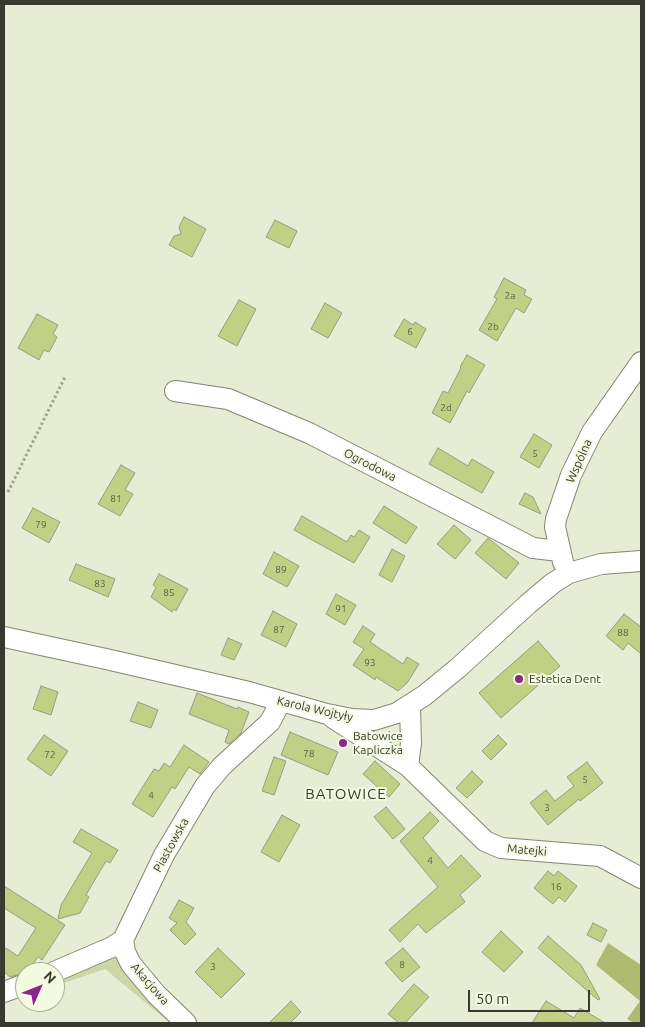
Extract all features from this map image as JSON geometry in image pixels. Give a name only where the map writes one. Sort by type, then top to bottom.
[{"type":"street","name":"Wspólna","points":[[569,573],[560,551],[556,519],[571,475],[592,432],[641,362]]},
{"type":"street","name":"Ogrodowa","points":[[175,391],[228,399],[308,434],[534,548],[560,551]]},
{"type":"street","name":"Karola Wojtyły","points":[[4,638],[106,659],[281,701],[327,714],[352,719],[374,720],[397,713],[410,706],[458,668],[534,598],[569,573],[601,564],[641,561]]},
{"type":"street","name":"Piastowska","points":[[123,940],[164,855],[205,786],[222,766],[270,722],[281,701]]},
{"type":"street","points":[[408,766],[411,743],[410,706]]},
{"type":"street","name":"Matejki","points":[[327,714],[408,766],[485,841],[502,848],[600,856],[641,878]]},
{"type":"street","points":[[65,967],[112,947],[123,940]]},
{"type":"street","name":"Akacjowa","points":[[123,940],[125,952],[131,964],[156,994],[186,1023]]},
{"type":"path","points":[[8,492],[65,377]]},
{"type":"green space","points":[[608,943],[641,965],[641,1023],[634,1023],[627,1019],[640,1001],[596,965]]},
{"type":"green space","points":[[118,951],[122,969],[176,1023],[170,1023],[105,969],[65,983],[65,976]]},
{"type":"building","points":[[184,217],[206,229],[192,257],[169,245],[174,236],[181,234],[179,227]]},
{"type":"building","points":[[275,220],[297,231],[289,248],[266,237]]},
{"type":"building","points":[[504,278],[526,290],[524,295],[532,299],[524,313],[516,308],[497,341],[479,330],[497,299],[494,297]]},
{"type":"building","points":[[239,300],[256,309],[237,346],[218,336]]},
{"type":"building","points":[[325,303],[342,313],[328,338],[311,329]]},
{"type":"building","points":[[37,314],[58,325],[53,334],[57,337],[53,345],[49,352],[44,350],[39,360],[18,348]]},
{"type":"building","points":[[404,319],[413,325],[415,322],[426,329],[416,348],[394,336]]},
{"type":"building","points":[[467,355],[485,365],[469,393],[467,391],[450,423],[432,413],[443,391],[448,393]]},
{"type":"building","points":[[534,434],[552,445],[539,468],[520,457]]},
{"type":"building","points":[[438,448],[468,466],[472,459],[494,472],[482,493],[429,464]]},
{"type":"building","points":[[121,465],[135,473],[125,490],[133,494],[120,516],[98,504]]},
{"type":"building","points":[[525,493],[533,497],[541,514],[519,504]]},
{"type":"building","points":[[384,506],[417,527],[406,544],[373,523]]},
{"type":"building","points":[[33,508],[60,522],[49,543],[22,528]]},
{"type":"building","points":[[302,516],[347,542],[351,535],[354,537],[359,530],[370,537],[354,563],[294,530]]},
{"type":"building","points":[[454,525],[471,540],[455,559],[437,544]]},
{"type":"building","points":[[488,538],[519,563],[506,579],[475,553]]},
{"type":"building","points":[[392,549],[405,556],[392,582],[379,575]]},
{"type":"building","points":[[274,552],[299,566],[287,587],[263,574]]},
{"type":"building","points":[[76,564],[115,579],[108,597],[69,580]]},
{"type":"building","points":[[159,574],[188,589],[176,611],[174,609],[172,612],[151,597],[156,587],[153,585]]},
{"type":"building","points":[[336,594],[356,605],[345,625],[326,614]]},
{"type":"building","points":[[273,611],[297,624],[286,647],[261,635]]},
{"type":"building","points":[[624,614],[641,627],[641,654],[628,643],[623,650],[606,636]]},
{"type":"building","points":[[363,626],[375,634],[370,642],[403,664],[407,657],[419,664],[407,683],[398,691],[376,677],[375,680],[353,665],[364,649],[353,642]]},
{"type":"building","points":[[228,638],[242,644],[234,660],[221,655]]},
{"type":"building","name":"Estetica Dent","points":[[538,641],[560,666],[501,718],[479,693]]},
{"type":"building","points":[[41,686],[58,692],[51,715],[33,709]]},
{"type":"building","points":[[197,693],[249,712],[241,733],[229,744],[225,742],[229,730],[189,714]]},
{"type":"building","points":[[138,702],[158,710],[151,728],[130,721]]},
{"type":"building","points":[[290,732],[338,752],[328,775],[281,755]]},
{"type":"building","points":[[44,735],[68,751],[51,776],[27,759]]},
{"type":"building","points":[[498,735],[507,744],[491,760],[482,751]]},
{"type":"building","points":[[184,745],[209,762],[200,774],[189,767],[175,789],[172,787],[153,817],[132,804],[154,769],[159,771],[164,763],[170,767]]},
{"type":"building","points":[[274,757],[286,761],[274,795],[262,791]]},
{"type":"building","points":[[375,761],[400,784],[389,797],[363,774]]},
{"type":"building","points":[[587,762],[603,783],[580,801],[579,799],[548,825],[530,803],[546,790],[555,801],[574,786],[567,777]]},
{"type":"building","points":[[472,771],[483,782],[467,798],[456,788]]},
{"type":"building","points":[[386,807],[405,829],[393,839],[374,817]]},
{"type":"building","points":[[430,812],[439,821],[423,838],[448,868],[461,855],[481,876],[460,895],[465,902],[426,933],[418,924],[400,942],[389,930],[438,887],[400,841]]},
{"type":"building","points":[[282,815],[300,825],[279,862],[261,852]]},
{"type":"building","points":[[81,829],[118,850],[110,863],[106,861],[86,895],[89,897],[80,913],[58,919],[61,905],[92,853],[73,842]]},
{"type":"building","points":[[548,871],[554,876],[558,871],[577,886],[565,902],[559,897],[553,904],[534,888]]},
{"type":"building","points":[[4,886],[65,925],[42,960],[38,957],[34,962],[15,962],[15,976],[10,977],[4,972],[4,947],[18,956],[36,928],[4,908]]},
{"type":"building","points":[[179,900],[194,908],[186,922],[196,934],[185,945],[170,930],[177,923],[169,918]]},
{"type":"building","points":[[593,923],[607,930],[601,942],[587,935]]},
{"type":"building","points":[[501,931],[523,952],[504,972],[482,952]]},
{"type":"building","points":[[548,936],[581,965],[600,999],[598,1000],[538,948]]},
{"type":"building","points":[[218,948],[245,974],[221,998],[195,972]]},
{"type":"building","points":[[403,948],[420,967],[402,982],[385,963]]},
{"type":"building","points":[[414,984],[429,997],[405,1023],[399,1023],[388,1014]]},
{"type":"building","points":[[291,1001],[301,1012],[290,1023],[269,1023]]},
{"type":"building","points":[[546,1001],[574,1018],[580,1008],[605,1023],[532,1023]]},
{"type":"place","name":"Estetica Dent","points":[[519,679]]},
{"type":"place","name":"Batowice Kapliczka","points":[[343,743]]},
{"type":"district","name":"BATOWICE","points":[[346,794]]}]
